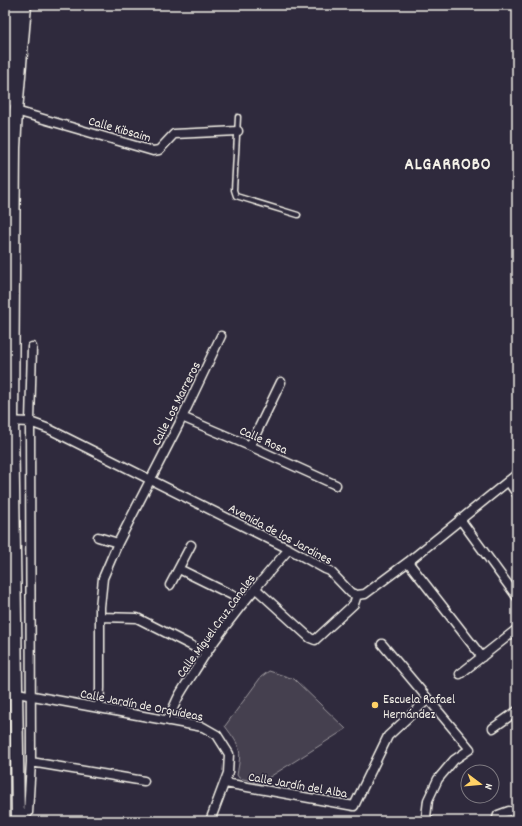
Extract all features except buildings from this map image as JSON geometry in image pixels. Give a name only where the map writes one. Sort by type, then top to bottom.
[{"type":"main road","points":[[5,102],[13,5]]},
{"type":"main road","points":[[18,817],[17,693],[9,421],[16,111],[25,5]]},
{"type":"street","name":"Calle Kibsaim","points":[[16,111],[153,151],[159,150],[174,134],[238,131]]},
{"type":"street","name":"Calle Los Marreros","points":[[99,708],[100,607],[102,578],[221,336]]},
{"type":"street","points":[[18,817],[28,813],[31,762],[30,422],[32,347]]},
{"type":"street","points":[[250,446],[281,382]]},
{"type":"street","name":"Calle Rosa","points":[[182,417],[336,485]]},
{"type":"street","name":"Avenida de los Jardines","points":[[9,421],[30,422],[50,430],[289,549],[330,571],[351,593],[357,595]]},
{"type":"street","points":[[255,588],[310,638],[315,640],[354,604],[357,595],[365,594],[408,562],[517,474]]},
{"type":"street","points":[[508,482],[517,494]]},
{"type":"street","points":[[460,519],[517,597]]},
{"type":"street","points":[[98,537],[118,543]]},
{"type":"street","points":[[170,585],[191,546]]},
{"type":"street","name":"Calle Miguel Cruz Canales","points":[[169,721],[173,705],[206,653],[244,601],[289,549]]},
{"type":"street","points":[[408,562],[482,657]]},
{"type":"street","points":[[179,569],[244,601]]},
{"type":"street","points":[[100,617],[137,618],[206,653]]},
{"type":"street","points":[[460,674],[517,629]]},
{"type":"street","points":[[382,644],[470,749],[454,760],[438,779],[428,800],[426,817],[430,821]]},
{"type":"street","name":"Calle Jardín de Orquídeas","points":[[17,693],[203,727],[217,735],[229,754],[228,773],[210,821]]},
{"type":"street","name":"Calle Jardín del Alba","points":[[225,783],[354,806],[388,736],[428,699]]},
{"type":"street","points":[[493,728],[517,711]]},
{"type":"street","points":[[31,762],[144,781]]},
{"type":"street","points":[[496,821],[498,815],[509,811],[517,813]]},
{"type":"lane","points":[[238,117],[234,190],[236,196],[298,215]]},
{"type":"shaded area","points":[[269,671],[294,679],[346,729],[260,783],[239,778],[237,775],[240,753],[237,744],[225,726],[261,677]]},
{"type":"place","name":"Escuela Rafael Hernández","points":[[375,705]]},
{"type":"district","name":"ALGARROBO","points":[[448,163]]}]
